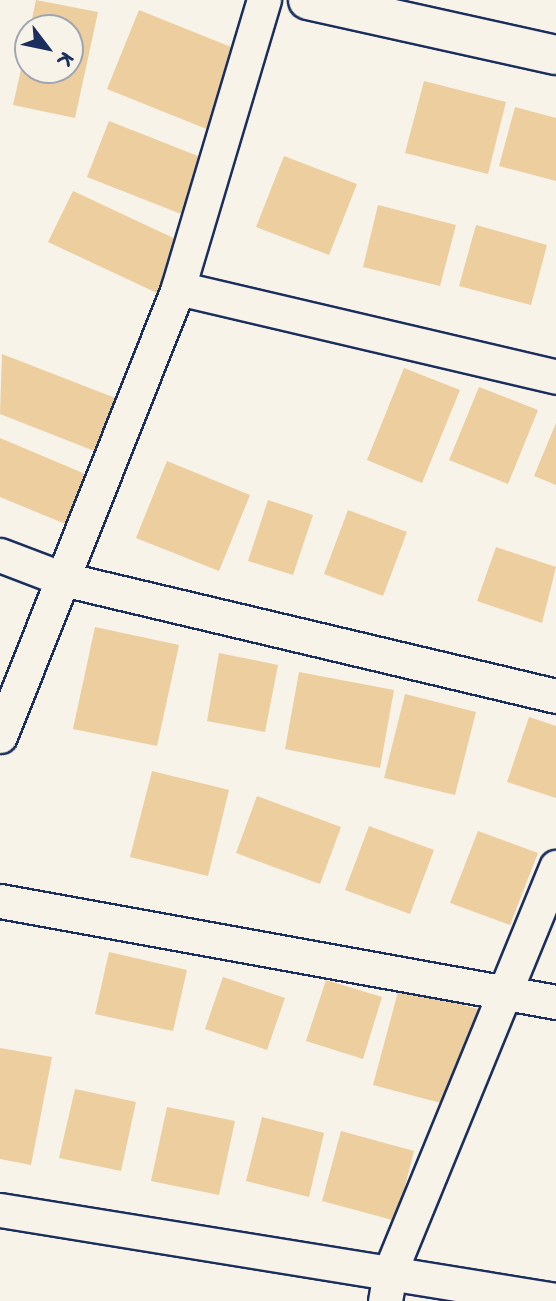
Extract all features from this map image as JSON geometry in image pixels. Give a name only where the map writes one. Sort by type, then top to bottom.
[{"type":"street","points":[[0,736],[178,288],[264,0]]},
{"type":"street","points":[[309,0],[556,55]]},
{"type":"street","points":[[178,288],[556,377]]},
{"type":"street","points":[[0,555],[62,579],[556,696]]},
{"type":"street","points":[[388,1287],[556,867]]},
{"type":"street","points":[[0,901],[556,1002]]},
{"type":"street","points":[[0,1210],[388,1287],[556,1300]]},
{"type":"building","points":[[36,0],[98,12],[84,77],[84,14],[33,14]]},
{"type":"building","points":[[139,10],[241,51],[209,130],[107,89]]},
{"type":"building","points":[[424,81],[506,102],[488,174],[405,153]]},
{"type":"building","points":[[18,84],[82,84],[75,118],[13,105]]},
{"type":"building","points":[[515,107],[556,118],[556,181],[499,166]]},
{"type":"building","points":[[109,121],[203,158],[181,214],[87,177]]},
{"type":"building","points":[[284,156],[357,184],[329,255],[256,227]]},
{"type":"building","points":[[73,191],[182,242],[157,293],[48,242]]},
{"type":"building","points":[[378,205],[456,225],[440,286],[363,267]]},
{"type":"building","points":[[476,225],[547,245],[531,305],[459,286]]},
{"type":"building","points":[[2,354],[123,401],[102,454],[0,414]]},
{"type":"building","points":[[404,368],[460,390],[422,483],[367,460]]},
{"type":"building","points":[[479,387],[538,410],[508,484],[449,460]]},
{"type":"building","points":[[556,423],[556,485],[534,476]]},
{"type":"building","points":[[0,438],[90,476],[68,525],[0,497]]},
{"type":"building","points":[[167,461],[250,495],[219,571],[136,538]]},
{"type":"building","points":[[268,500],[313,515],[293,575],[248,561]]},
{"type":"building","points":[[348,510],[407,532],[383,596],[324,574]]},
{"type":"building","points":[[496,547],[556,567],[542,623],[477,601]]},
{"type":"building","points":[[95,627],[179,645],[157,746],[73,729]]},
{"type":"building","points":[[219,653],[278,665],[265,732],[207,721]]},
{"type":"building","points":[[299,672],[394,690],[380,768],[285,749]]},
{"type":"building","points":[[405,694],[476,712],[455,795],[384,778]]},
{"type":"building","points":[[529,717],[556,726],[556,798],[507,782]]},
{"type":"building","points":[[152,771],[229,790],[208,876],[130,857]]},
{"type":"building","points":[[257,796],[341,827],[320,884],[236,853]]},
{"type":"building","points":[[369,826],[434,850],[410,914],[345,890]]},
{"type":"building","points":[[478,831],[538,853],[510,925],[450,903]]},
{"type":"building","points":[[109,952],[187,970],[173,1031],[95,1014]]},
{"type":"building","points":[[223,977],[285,998],[267,1050],[205,1029]]},
{"type":"building","points":[[326,980],[382,997],[363,1059],[306,1041]]},
{"type":"building","points":[[399,988],[482,1010],[456,1107],[373,1085]]},
{"type":"building","points":[[0,1048],[52,1057],[31,1165],[0,1159]]},
{"type":"building","points":[[75,1089],[136,1102],[121,1171],[59,1158]]},
{"type":"building","points":[[167,1107],[235,1121],[219,1195],[151,1181]]},
{"type":"building","points":[[262,1117],[324,1133],[309,1197],[246,1181]]},
{"type":"building","points":[[341,1131],[414,1151],[396,1221],[322,1201]]}]
